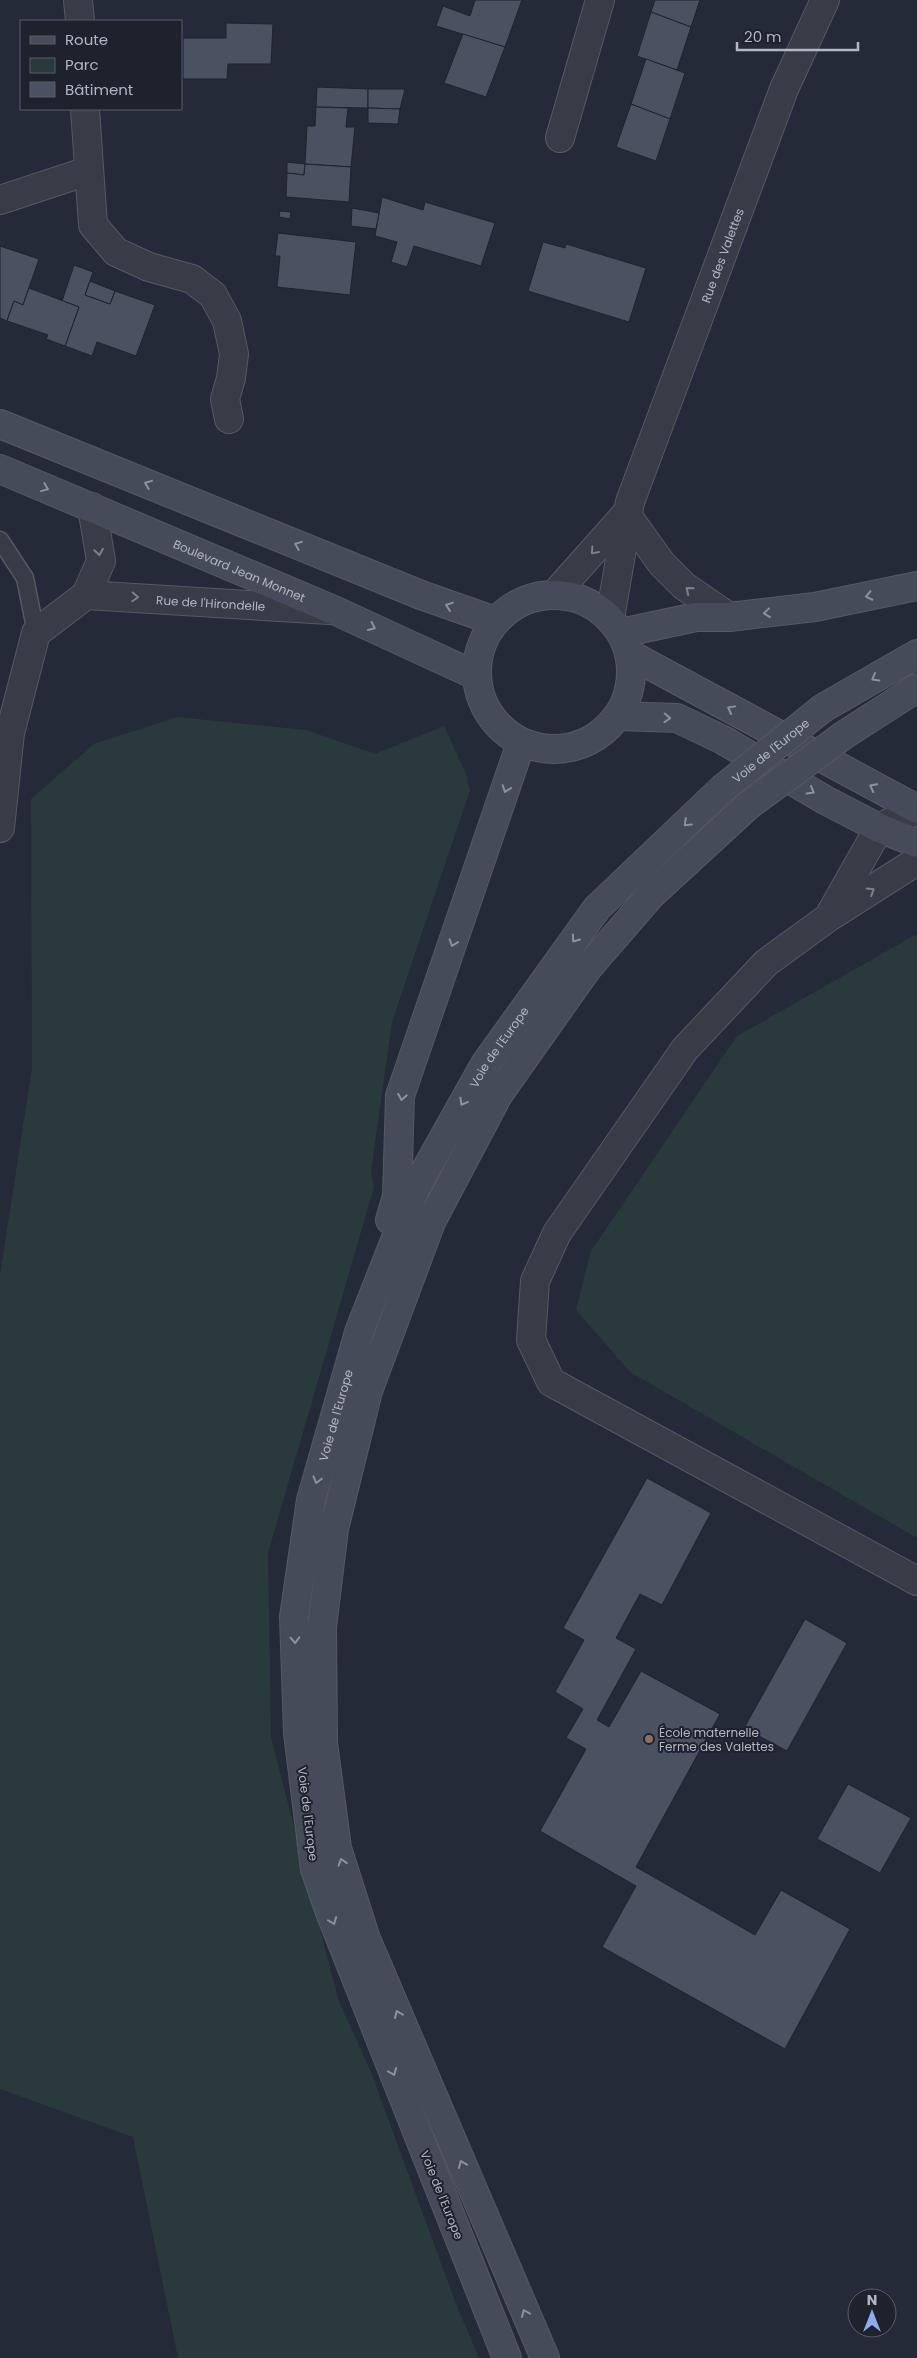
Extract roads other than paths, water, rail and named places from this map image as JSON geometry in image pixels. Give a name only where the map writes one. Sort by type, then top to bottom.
[{"type":"main road","points":[[0,424],[421,595],[496,621]]},
{"type":"main road","name":"Boulevard Jean Monnet","points":[[0,469],[336,611],[477,676]]},
{"type":"main road","points":[[621,636],[696,617],[729,617],[815,607],[917,586]]},
{"type":"main road","points":[[621,636],[632,679],[627,699],[618,716],[604,732],[592,740],[564,750],[542,750],[521,743],[499,728],[484,707],[477,676],[477,660],[483,639],[496,621],[512,607],[532,597],[554,595],[574,597],[594,605],[621,636],[917,809]]},
{"type":"main road","name":"Voie de l'Europe","points":[[507,2358],[331,1915],[315,1870],[298,1733],[294,1617],[311,1500],[358,1332],[416,1187],[485,1064],[597,908],[722,789],[823,708],[917,654]]},
{"type":"main road","name":"Voie de l'Europe","points":[[544,2358],[366,1939],[337,1848],[323,1743],[322,1627],[334,1529],[368,1391],[428,1231],[498,1095],[587,969],[651,895],[749,805],[844,735],[917,688]]},
{"type":"main road","points":[[618,716],[677,718],[723,740],[825,800],[879,828],[917,843]]},
{"type":"main road","points":[[358,1332],[397,1196],[400,1096],[521,743]]},
{"type":"street","points":[[78,0],[80,20]]},
{"type":"street","points":[[560,138],[600,0]]},
{"type":"street","name":"Rue des Valettes","points":[[621,636],[626,514],[784,89],[825,0]]},
{"type":"street","points":[[85,110],[93,225],[116,252],[149,267],[192,278],[213,295],[227,322],[234,354],[231,378],[225,399],[229,419]]},
{"type":"street","points":[[0,200],[88,171]]},
{"type":"street","points":[[0,828],[10,733],[36,634],[86,595],[101,561],[92,507]]},
{"type":"street","points":[[626,514],[662,564],[684,586],[729,617]]},
{"type":"street","name":"Rue des Valettes","points":[[554,595],[626,514]]},
{"type":"street","name":"Rue de l'Hirondelle","points":[[86,595],[336,611]]},
{"type":"street","points":[[829,917],[879,828],[917,809]]},
{"type":"street","points":[[917,861],[829,917],[766,963],[685,1049],[557,1233],[536,1281],[531,1340],[551,1382],[917,1582]]},
{"type":"lane","points":[[0,540],[25,578],[36,634]]},
{"type":"place","name":"École maternelle Ferme des Valettes","points":[[649,1739]]}]
